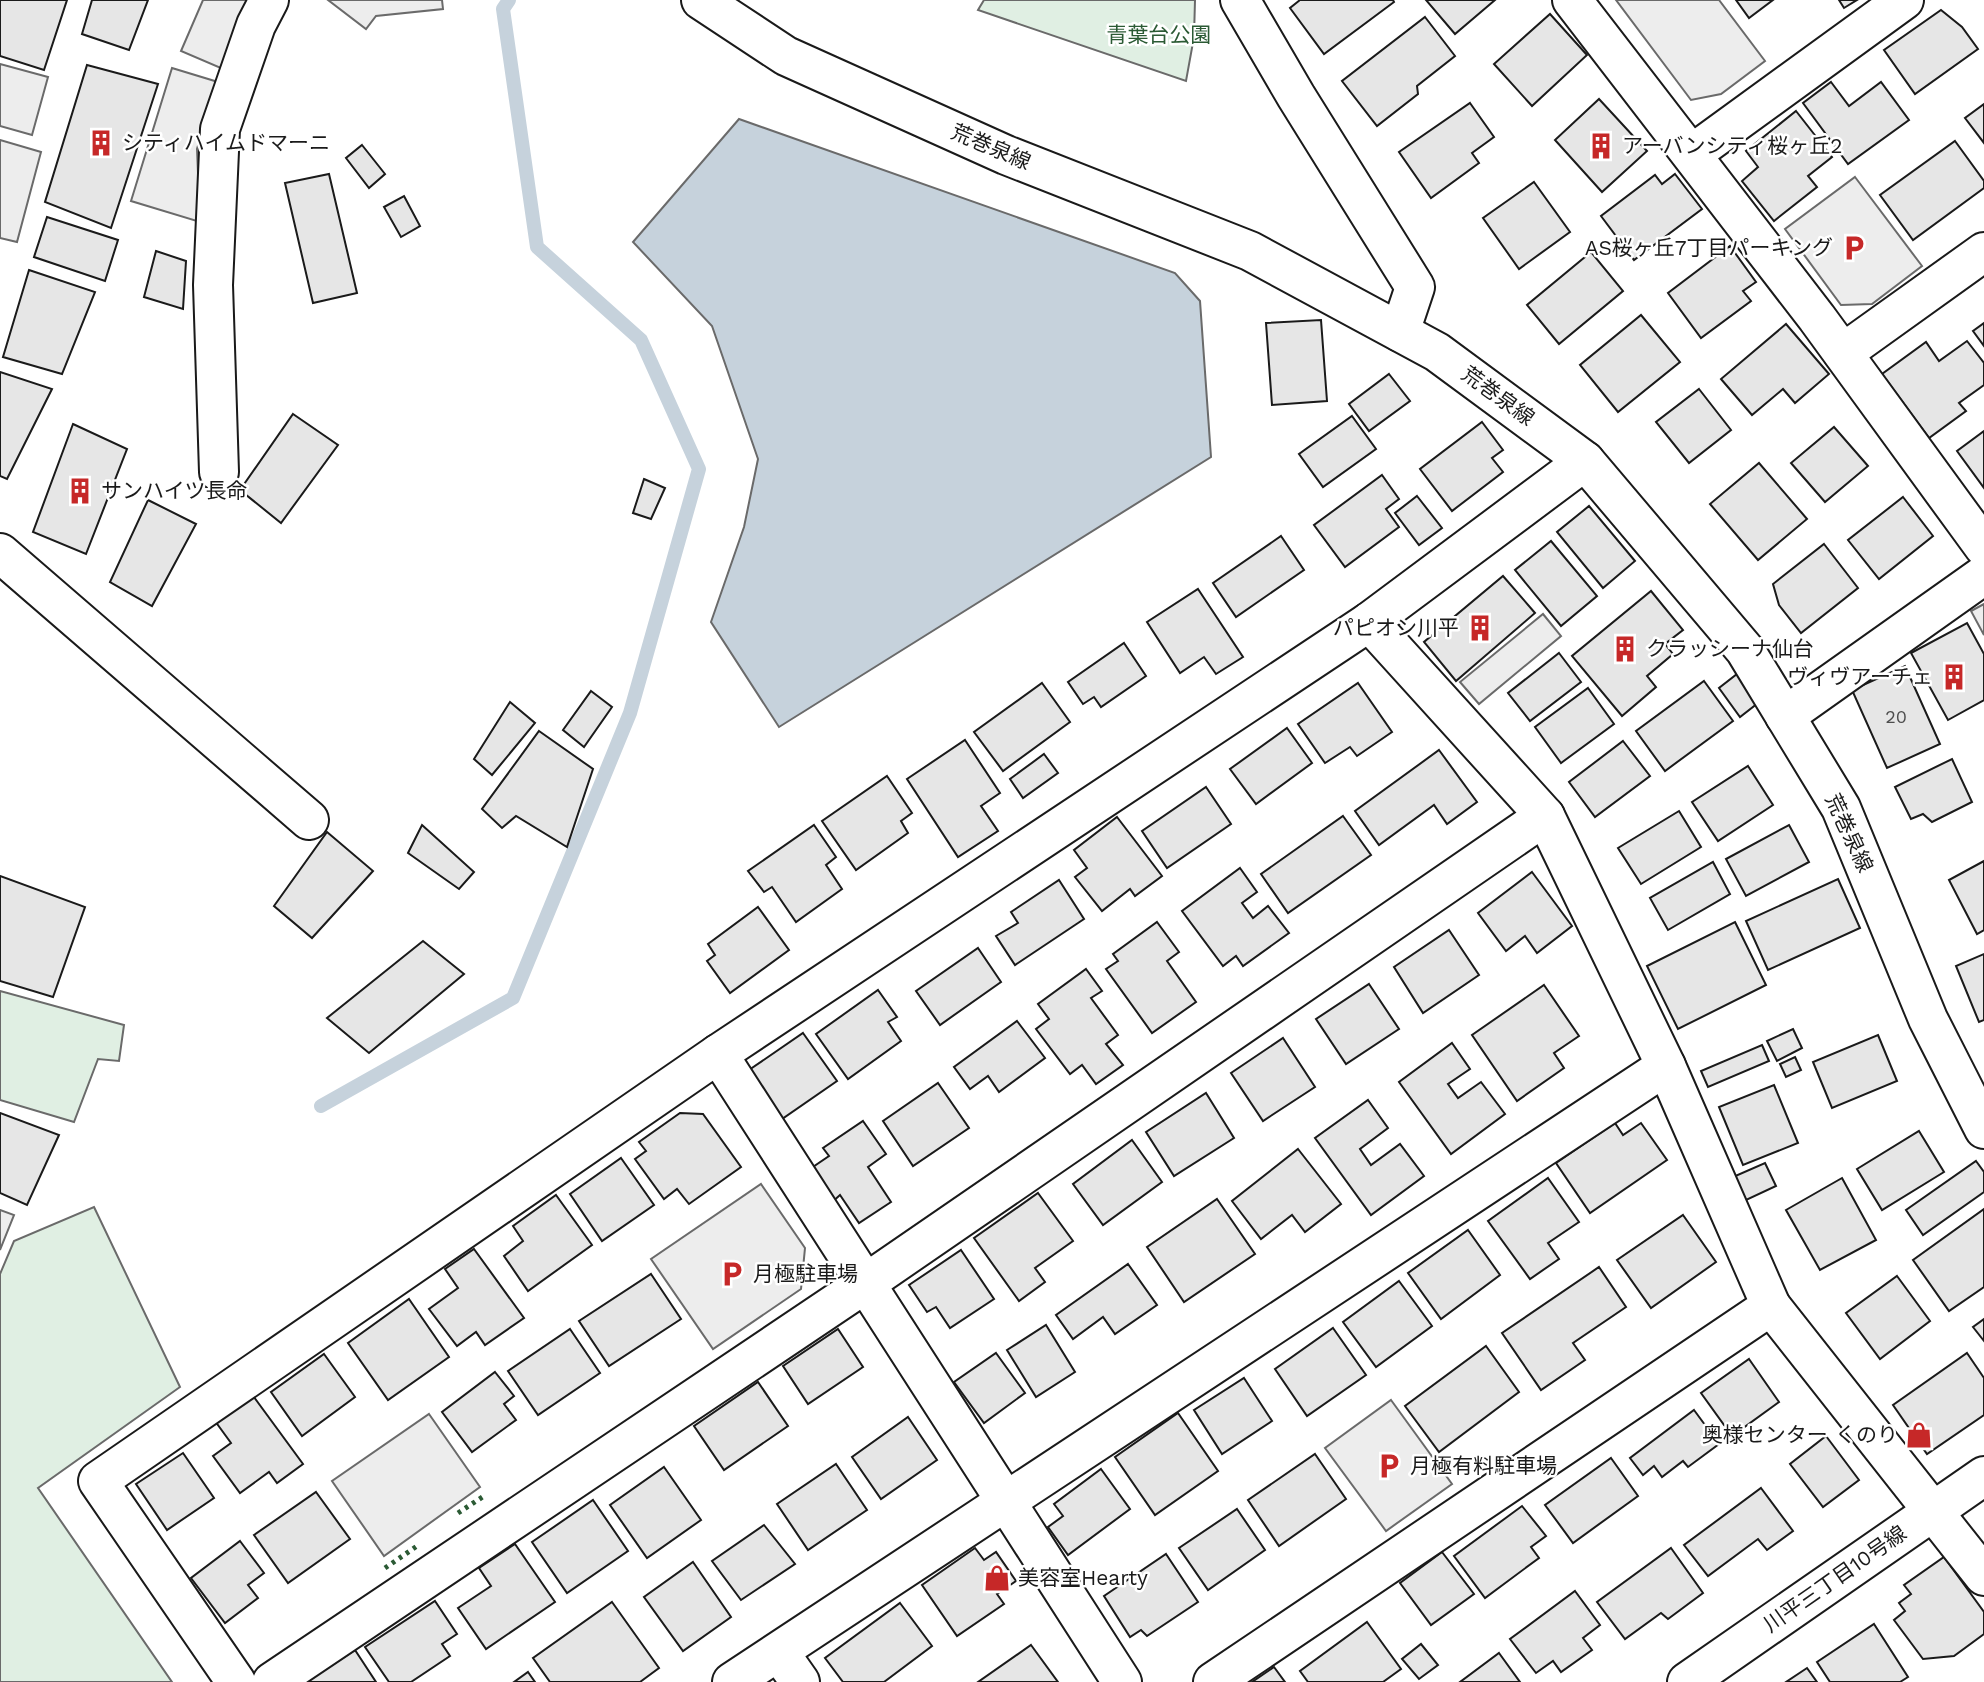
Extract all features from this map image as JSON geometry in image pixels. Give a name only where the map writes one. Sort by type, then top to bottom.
[{"type":"street","points":[[219,472],[213,285],[220,128],[256,25],[269,0]]},
{"type":"street","name":"荒巻泉線","points":[[701,0],[786,56],[1006,155],[1250,251],[1437,352],[1585,461],[1745,650],[1841,808],[1928,1019],[1984,1129]]},
{"type":"street","points":[[1240,0],[1296,96],[1415,287],[1400,332]]},
{"type":"street","points":[[1572,0],[1843,353],[1984,547]]},
{"type":"street","points":[[1692,155],[1903,0]]},
{"type":"street","points":[[1843,353],[1984,252]]},
{"type":"street","points":[[236,1682],[98,1481],[718,1054],[1369,622],[1585,461]]},
{"type":"street","points":[[0,554],[309,820]]},
{"type":"street","points":[[1785,716],[1984,575]]},
{"type":"street","points":[[1369,622],[1545,817],[1666,1066],[1771,1307],[1984,1576]]},
{"type":"street","points":[[272,1682],[866,1283],[1545,817]]},
{"type":"street","points":[[718,1054],[1122,1682]]},
{"type":"street","points":[[732,1682],[789,1667],[1006,1502],[1666,1066]]},
{"type":"street","points":[[1213,1682],[1771,1307]]},
{"type":"street","name":"川平三丁目10号線","points":[[1686,1682],[1984,1476]]},
{"type":"green space","name":"青葉台公園","points":[[984,0],[1195,0],[1194,37],[1186,81],[978,10]]},
{"type":"green space","points":[[0,991],[124,1025],[119,1061],[98,1059],[74,1122],[0,1100]]},
{"type":"green space","points":[[94,1207],[180,1387],[38,1488],[172,1682],[0,1682],[0,1274],[14,1241]]},
{"type":"shaded area","points":[[203,0],[253,0],[223,69],[181,51]]},
{"type":"shaded area","points":[[328,0],[442,0],[443,9],[376,16],[366,29]]},
{"type":"shaded area","points":[[1616,0],[1719,0],[1765,61],[1721,94],[1691,100]]},
{"type":"shaded area","points":[[0,64],[48,77],[32,135],[0,126]]},
{"type":"shaded area","points":[[172,68],[218,82],[197,149],[200,222],[131,201]]},
{"type":"shaded area","points":[[739,119],[1175,273],[1200,301],[1211,457],[779,727],[711,622],[744,527],[758,459],[712,326],[633,242]]},
{"type":"shaded area","points":[[0,140],[41,152],[17,242],[0,238]]},
{"type":"shaded area","name":"AS桜ヶ丘7丁目パーキング","points":[[1855,177],[1922,266],[1872,304],[1841,305],[1785,229]]},
{"type":"shaded area","points":[[1984,604],[1984,635],[1971,611]]},
{"type":"shaded area","points":[[1543,614],[1561,636],[1479,704],[1460,682]]},
{"type":"shaded area","name":"月極駐車場","points":[[761,1184],[805,1248],[801,1289],[713,1349],[651,1259]]},
{"type":"shaded area","points":[[0,1210],[14,1215],[0,1250]]},
{"type":"shaded area","name":"月極有料駐車場","points":[[1391,1400],[1452,1484],[1386,1531],[1325,1448]]},
{"type":"shaded area","points":[[429,1414],[480,1487],[384,1556],[332,1481]]},
{"type":"building","points":[[0,0],[67,0],[44,70],[0,56]]},
{"type":"building","points":[[92,0],[148,0],[129,50],[82,34]]},
{"type":"building","points":[[1300,0],[1394,2],[1324,54],[1290,8]]},
{"type":"building","points":[[1426,0],[1495,0],[1455,34]]},
{"type":"building","points":[[1736,0],[1773,0],[1749,18]]},
{"type":"building","points":[[1839,0],[1857,0],[1844,8]]},
{"type":"building","points":[[1941,10],[1962,27],[1978,49],[1915,94],[1884,50]]},
{"type":"building","points":[[1550,14],[1587,55],[1532,106],[1494,64]]},
{"type":"building","points":[[1425,17],[1455,56],[1417,86],[1418,94],[1377,126],[1342,81]]},
{"type":"building","name":"シティハイムドマーニ","points":[[87,65],[158,84],[111,228],[45,202]]},
{"type":"building","points":[[1831,82],[1849,106],[1881,82],[1909,120],[1848,164],[1803,103]]},
{"type":"building","name":"アーバンシティ桜ヶ丘2","points":[[1599,99],[1647,151],[1602,192],[1555,140]]},
{"type":"building","points":[[1470,103],[1494,137],[1472,153],[1479,163],[1431,198],[1399,152]]},
{"type":"building","points":[[1984,104],[1984,143],[1965,118]]},
{"type":"building","points":[[1796,111],[1832,157],[1808,176],[1817,187],[1774,221],[1742,181],[1758,167],[1746,151]]},
{"type":"building","points":[[1955,141],[1984,181],[1984,188],[1913,240],[1880,195]]},
{"type":"building","points":[[362,145],[385,174],[369,188],[346,158]]},
{"type":"building","points":[[329,174],[357,293],[313,303],[285,183]]},
{"type":"building","points":[[1675,174],[1702,209],[1634,260],[1601,216],[1655,175],[1662,184]]},
{"type":"building","points":[[1534,182],[1570,232],[1519,269],[1483,218]]},
{"type":"building","points":[[404,196],[420,226],[401,237],[384,207]]},
{"type":"building","points":[[47,217],[118,240],[105,281],[34,257]]},
{"type":"building","points":[[1730,246],[1756,282],[1743,291],[1751,301],[1701,338],[1668,293]]},
{"type":"building","points":[[156,251],[186,261],[183,309],[144,297]]},
{"type":"building","points":[[1591,252],[1623,291],[1559,344],[1527,305]]},
{"type":"building","points":[[29,270],[95,292],[62,374],[3,357]]},
{"type":"building","points":[[1641,315],[1680,362],[1618,412],[1580,365]]},
{"type":"building","points":[[1321,320],[1327,401],[1272,405],[1266,323]]},
{"type":"building","points":[[1984,323],[1984,346],[1973,331]]},
{"type":"building","points":[[1786,324],[1829,374],[1795,403],[1783,389],[1752,415],[1721,379]]},
{"type":"building","points":[[1967,341],[1984,363],[1984,385],[1959,403],[1966,411],[1929,438],[1882,374],[1926,342],[1939,361]]},
{"type":"building","points":[[0,372],[52,389],[7,479],[0,476]]},
{"type":"building","points":[[1389,374],[1410,401],[1369,431],[1349,404]]},
{"type":"building","points":[[1699,389],[1731,430],[1689,463],[1656,422]]},
{"type":"building","points":[[293,414],[338,445],[281,523],[240,490]]},
{"type":"building","points":[[1352,416],[1376,449],[1323,487],[1299,454]]},
{"type":"building","points":[[1482,422],[1503,450],[1492,458],[1503,472],[1452,511],[1420,469]]},
{"type":"building","name":"サンハイツ長命","points":[[73,424],[127,449],[86,554],[33,532]]},
{"type":"building","points":[[1834,427],[1868,466],[1825,502],[1791,463]]},
{"type":"building","points":[[1984,431],[1984,488],[1957,451]]},
{"type":"building","points":[[1759,463],[1807,519],[1758,560],[1710,504]]},
{"type":"building","points":[[1382,475],[1399,499],[1386,509],[1399,527],[1345,567],[1314,525]]},
{"type":"building","points":[[644,479],[665,488],[651,519],[633,513]]},
{"type":"building","points":[[1417,496],[1442,528],[1419,545],[1395,513]]},
{"type":"building","points":[[1903,497],[1933,536],[1879,579],[1848,540]]},
{"type":"building","points":[[148,500],[196,524],[152,606],[110,582]]},
{"type":"building","points":[[1589,506],[1635,561],[1603,588],[1557,532]]},
{"type":"building","points":[[1281,536],[1304,570],[1236,617],[1213,583]]},
{"type":"building","points":[[1551,541],[1597,596],[1561,626],[1515,570]]},
{"type":"building","points":[[1824,544],[1858,588],[1801,633],[1779,605],[1773,584]]},
{"type":"building","name":"パピオン川平","points":[[1503,576],[1535,613],[1456,681],[1424,642]]},
{"type":"building","points":[[1198,589],[1243,657],[1216,674],[1204,657],[1180,673],[1147,622]]},
{"type":"building","name":"クラッシーナ仙台","points":[[1651,591],[1683,630],[1665,644],[1673,654],[1647,676],[1656,687],[1622,716],[1572,656]]},
{"type":"building","name":"ヴィヴアーチェ","points":[[1967,623],[1984,654],[1984,700],[1948,720],[1911,653]]},
{"type":"building","points":[[1124,643],[1146,676],[1101,707],[1094,697],[1083,704],[1068,682]]},
{"type":"building","points":[[1559,653],[1581,682],[1530,721],[1508,693]]},
{"type":"building","points":[[1905,666],[1940,744],[1887,768],[1852,690]]},
{"type":"building","points":[[1737,674],[1758,703],[1740,717],[1719,688]]},
{"type":"building","points":[[1704,681],[1733,721],[1665,771],[1636,731]]},
{"type":"building","points":[[1042,683],[1070,722],[1003,771],[974,732]]},
{"type":"building","points":[[1358,683],[1392,732],[1357,756],[1350,747],[1325,763],[1298,724]]},
{"type":"building","points":[[1588,688],[1614,724],[1561,763],[1535,727]]},
{"type":"building","points":[[591,691],[612,707],[584,747],[563,730]]},
{"type":"building","points":[[510,702],[535,723],[492,775],[474,759]]},
{"type":"building","points":[[1287,728],[1312,763],[1256,804],[1230,769]]},
{"type":"building","points":[[539,731],[593,769],[567,847],[516,816],[502,828],[482,809]]},
{"type":"building","points":[[965,740],[1000,793],[981,806],[998,831],[958,857],[907,779]]},
{"type":"building","points":[[1623,741],[1650,776],[1595,817],[1569,782]]},
{"type":"building","points":[[1439,750],[1477,802],[1447,824],[1434,805],[1379,845],[1355,811]]},
{"type":"building","points":[[1044,754],[1058,773],[1023,798],[1010,779]]},
{"type":"building","points":[[1952,759],[1972,802],[1932,822],[1923,814],[1911,819],[1895,787]]},
{"type":"building","points":[[1748,766],[1773,805],[1718,841],[1692,802]]},
{"type":"building","points":[[887,776],[912,813],[901,821],[908,833],[856,870],[822,821]]},
{"type":"building","points":[[1206,787],[1231,824],[1167,868],[1142,831]]},
{"type":"building","points":[[1679,811],[1701,847],[1641,884],[1618,848]]},
{"type":"building","points":[[1343,816],[1371,855],[1288,913],[1261,874]]},
{"type":"building","points":[[1117,817],[1162,876],[1135,896],[1130,889],[1102,911],[1075,877],[1087,868],[1074,850]]},
{"type":"building","points":[[422,825],[474,872],[459,889],[408,853]]},
{"type":"building","points":[[814,825],[836,857],[826,865],[842,889],[796,922],[772,887],[764,892],[748,871]]},
{"type":"building","points":[[1789,825],[1809,862],[1746,896],[1726,859]]},
{"type":"building","points":[[327,832],[373,871],[312,938],[274,906]]},
{"type":"building","points":[[1984,861],[1984,930],[1977,934],[1949,880]]},
{"type":"building","points":[[1713,862],[1730,894],[1668,930],[1650,898]]},
{"type":"building","points":[[1240,868],[1257,892],[1242,903],[1253,918],[1268,906],[1289,933],[1243,966],[1236,956],[1223,966],[1182,911]]},
{"type":"building","points":[[1532,872],[1572,926],[1537,953],[1525,936],[1506,951],[1478,913]]},
{"type":"building","points":[[0,876],[85,907],[53,997],[0,981]]},
{"type":"building","points":[[1838,879],[1860,928],[1768,970],[1746,921]]},
{"type":"building","points":[[1059,880],[1084,919],[1015,965],[996,936],[1018,923],[1011,912]]},
{"type":"building","points":[[758,907],[789,950],[730,993],[707,961],[715,955],[708,944]]},
{"type":"building","points":[[1157,922],[1179,952],[1167,961],[1196,1002],[1152,1033],[1106,969],[1118,961],[1113,954]]},
{"type":"building","points":[[1735,922],[1766,985],[1678,1029],[1647,966]]},
{"type":"building","points":[[1449,930],[1479,975],[1423,1013],[1394,967]]},
{"type":"building","points":[[423,941],[464,974],[369,1053],[327,1018]]},
{"type":"building","points":[[978,948],[1001,982],[940,1025],[916,991]]},
{"type":"building","points":[[1984,954],[1984,1020],[1979,1022],[1956,966]]},
{"type":"building","points":[[1086,969],[1102,991],[1091,998],[1118,1035],[1106,1044],[1123,1065],[1096,1084],[1082,1065],[1070,1074],[1036,1029],[1049,1019],[1038,1004]]},
{"type":"building","points":[[1369,984],[1399,1029],[1346,1064],[1316,1019]]},
{"type":"building","points":[[1544,985],[1579,1036],[1554,1053],[1564,1068],[1517,1101],[1472,1035]]},
{"type":"building","points":[[878,990],[897,1017],[888,1022],[901,1041],[848,1079],[816,1034]]},
{"type":"building","points":[[1017,1021],[1045,1058],[999,1092],[988,1076],[970,1089],[954,1067]]},
{"type":"building","points":[[1793,1029],[1802,1048],[1777,1061],[1767,1041]]},
{"type":"building","points":[[803,1033],[837,1081],[782,1119],[749,1070]]},
{"type":"building","points":[[1878,1035],[1897,1081],[1832,1108],[1813,1062]]},
{"type":"building","points":[[1283,1038],[1315,1087],[1263,1121],[1231,1073]]},
{"type":"building","points":[[1452,1043],[1470,1069],[1448,1084],[1458,1098],[1481,1082],[1505,1114],[1451,1154],[1399,1082]]},
{"type":"building","points":[[1762,1045],[1769,1061],[1708,1087],[1701,1071]]},
{"type":"building","points":[[1795,1057],[1801,1070],[1786,1077],[1780,1064]]},
{"type":"building","points":[[938,1083],[969,1128],[913,1166],[883,1121]]},
{"type":"building","points":[[1774,1085],[1798,1143],[1743,1165],[1719,1107]]},
{"type":"building","points":[[1206,1093],[1234,1138],[1174,1176],[1146,1132]]},
{"type":"building","points":[[1368,1100],[1388,1128],[1360,1149],[1371,1165],[1400,1144],[1424,1176],[1371,1215],[1315,1138]]},
{"type":"building","points":[[0,1113],[59,1135],[27,1205],[0,1193]]},
{"type":"building","points":[[680,1113],[703,1114],[741,1167],[689,1204],[677,1189],[664,1199],[635,1159],[646,1151],[639,1142]]},
{"type":"building","points":[[863,1121],[886,1154],[868,1167],[891,1202],[859,1223],[840,1195],[830,1204],[807,1171],[829,1156],[823,1148]]},
{"type":"building","points":[[1615,1123],[1623,1135],[1641,1123],[1667,1160],[1590,1213],[1556,1163]]},
{"type":"building","points":[[1919,1131],[1944,1172],[1882,1210],[1857,1169]]},
{"type":"building","points":[[1132,1140],[1162,1182],[1103,1225],[1073,1184]]},
{"type":"building","points":[[1298,1149],[1341,1204],[1305,1232],[1292,1215],[1261,1239],[1232,1201]]},
{"type":"building","points":[[621,1158],[654,1205],[602,1241],[570,1194]]},
{"type":"building","points":[[1976,1161],[1984,1172],[1984,1192],[1923,1235],[1906,1210]]},
{"type":"building","points":[[1765,1163],[1776,1186],[1744,1201],[1733,1177]]},
{"type":"building","points":[[1548,1178],[1579,1222],[1548,1243],[1559,1259],[1530,1279],[1488,1221]]},
{"type":"building","points":[[1842,1178],[1876,1240],[1820,1270],[1786,1210]]},
{"type":"building","points":[[1038,1193],[1073,1241],[1035,1268],[1045,1282],[1019,1301],[974,1238]]},
{"type":"building","points":[[556,1195],[592,1245],[528,1291],[504,1256],[523,1241],[513,1226]]},
{"type":"building","points":[[1217,1199],[1255,1254],[1184,1302],[1147,1247]]},
{"type":"building","points":[[1984,1209],[1984,1287],[1949,1311],[1913,1260]]},
{"type":"building","points":[[1683,1215],[1716,1262],[1651,1308],[1617,1260]]},
{"type":"building","points":[[1468,1230],[1500,1275],[1441,1319],[1408,1273]]},
{"type":"building","points":[[474,1249],[524,1318],[485,1345],[476,1332],[457,1346],[429,1309],[458,1288],[445,1269]]},
{"type":"building","points":[[961,1250],[994,1299],[950,1328],[936,1307],[927,1312],[909,1285]]},
{"type":"building","points":[[1128,1264],[1157,1305],[1115,1334],[1103,1317],[1073,1339],[1056,1315]]},
{"type":"building","points":[[1599,1267],[1626,1307],[1573,1343],[1585,1360],[1541,1390],[1502,1333]]},
{"type":"building","points":[[651,1274],[681,1319],[609,1366],[579,1321]]},
{"type":"building","points":[[1897,1276],[1930,1321],[1880,1359],[1846,1313]]},
{"type":"building","points":[[1399,1281],[1432,1326],[1376,1367],[1343,1322]]},
{"type":"building","points":[[409,1299],[449,1357],[388,1400],[348,1343]]},
{"type":"building","points":[[1984,1319],[1984,1341],[1973,1327]]},
{"type":"building","points":[[1046,1325],[1075,1372],[1036,1397],[1007,1350]]},
{"type":"building","points":[[1333,1328],[1366,1375],[1307,1416],[1275,1369]]},
{"type":"building","points":[[570,1329],[600,1373],[538,1415],[508,1371]]},
{"type":"building","points":[[838,1329],[863,1367],[808,1404],[783,1366]]},
{"type":"building","points":[[1486,1346],[1519,1392],[1439,1452],[1405,1406]]},
{"type":"building","points":[[996,1353],[1025,1393],[984,1423],[954,1382]]},
{"type":"building","points":[[1967,1353],[1984,1378],[1984,1415],[1927,1454],[1893,1405]]},
{"type":"building","points":[[324,1354],[355,1397],[302,1436],[271,1392]]},
{"type":"building","points":[[1749,1359],[1779,1402],[1732,1436],[1701,1393]]},
{"type":"building","points":[[495,1372],[514,1396],[504,1404],[516,1420],[472,1452],[442,1412]]},
{"type":"building","points":[[1244,1378],[1272,1421],[1222,1454],[1194,1410]]},
{"type":"building","points":[[758,1382],[788,1426],[724,1470],[694,1426]]},
{"type":"building","points":[[251,1393],[303,1464],[277,1483],[269,1472],[240,1493],[213,1456],[231,1443],[215,1421]]},
{"type":"building","points":[[1694,1410],[1719,1444],[1688,1467],[1683,1461],[1662,1477],[1654,1466],[1643,1475],[1630,1458]]},
{"type":"building","points":[[1178,1413],[1218,1471],[1155,1515],[1115,1457]]},
{"type":"building","points":[[908,1417],[937,1460],[881,1499],[852,1457]]},
{"type":"building","points":[[1826,1436],[1859,1480],[1823,1507],[1790,1464]]},
{"type":"building","points":[[183,1453],[214,1498],[167,1530],[136,1484]]},
{"type":"building","points":[[1315,1454],[1346,1499],[1279,1546],[1248,1500]]},
{"type":"building","points":[[1611,1458],[1638,1496],[1573,1543],[1545,1505]]},
{"type":"building","points":[[836,1464],[867,1510],[808,1550],[777,1504]]},
{"type":"building","points":[[664,1467],[701,1520],[647,1558],[610,1505]]},
{"type":"building","points":[[1101,1469],[1130,1509],[1068,1555],[1048,1527],[1063,1516],[1054,1504]]},
{"type":"building","points":[[1761,1488],[1793,1531],[1767,1550],[1758,1539],[1708,1576],[1684,1545]]},
{"type":"building","points":[[316,1492],[350,1539],[288,1583],[254,1535]]},
{"type":"building","points":[[593,1500],[628,1551],[567,1593],[532,1542]]},
{"type":"building","points":[[1522,1506],[1546,1536],[1531,1547],[1539,1558],[1485,1598],[1454,1556]]},
{"type":"building","points":[[1237,1509],[1265,1550],[1208,1590],[1179,1548]]},
{"type":"building","points":[[764,1525],[795,1564],[741,1600],[712,1561]]},
{"type":"building","points":[[240,1541],[264,1573],[248,1585],[258,1598],[225,1623],[191,1578]]},
{"type":"building","points":[[515,1544],[555,1602],[486,1649],[458,1608],[491,1586],[479,1568]]},
{"type":"building","points":[[975,1548],[984,1560],[996,1552],[1016,1581],[997,1594],[1004,1604],[957,1636],[922,1585]]},
{"type":"building","points":[[1671,1548],[1703,1593],[1668,1619],[1661,1613],[1625,1639],[1597,1602]]},
{"type":"building","points":[[1442,1552],[1474,1594],[1431,1625],[1400,1583]]},
{"type":"building","points":[[1166,1554],[1198,1602],[1147,1636],[1141,1630],[1130,1637],[1104,1596]]},
{"type":"building","points":[[1944,1557],[1984,1612],[1984,1634],[1954,1656],[1923,1659],[1894,1620],[1905,1611],[1899,1603],[1911,1594],[1904,1585]]},
{"type":"building","points":[[693,1562],[731,1617],[683,1651],[644,1597]]},
{"type":"building","points":[[1575,1591],[1600,1625],[1583,1638],[1592,1650],[1561,1672],[1553,1661],[1536,1673],[1510,1639]]},
{"type":"building","points":[[435,1601],[457,1634],[442,1644],[450,1656],[411,1682],[389,1682],[365,1647]]},
{"type":"building","points":[[612,1602],[659,1668],[640,1682],[550,1682],[533,1658]]},
{"type":"building","points":[[900,1603],[932,1646],[884,1682],[843,1682],[825,1658]]},
{"type":"building","points":[[1367,1622],[1401,1669],[1383,1682],[1308,1682],[1300,1671]]},
{"type":"building","points":[[1874,1624],[1908,1677],[1900,1682],[1830,1682],[1817,1662]]},
{"type":"building","points":[[1421,1644],[1438,1665],[1419,1679],[1402,1659]]},
{"type":"building","points":[[1031,1645],[1058,1682],[978,1682]]},
{"type":"building","points":[[355,1650],[376,1682],[306,1682]]},
{"type":"building","points":[[1499,1653],[1520,1682],[1460,1682]]},
{"type":"building","points":[[1274,1667],[1285,1682],[1252,1682]]},
{"type":"building","points":[[1807,1668],[1817,1682],[1786,1682]]},
{"type":"building","points":[[528,1672],[535,1682],[514,1682]]},
{"type":"waterway","points":[[321,1106],[513,998],[630,713],[699,469],[641,340],[537,247],[503,9],[509,0]]},
{"type":"hedge","points":[[458,1513],[484,1496]]},
{"type":"hedge","points":[[385,1568],[420,1544]]},
{"type":"place","name":"シティハイムドマーニ","points":[[101,143]]},
{"type":"place","name":"アーバンシティ桜ヶ丘2","points":[[1601,146]]},
{"type":"place","name":"AS桜ヶ丘7丁目パーキング","points":[[1854,248]]},
{"type":"place","name":"サンハイツ長命","points":[[80,491]]},
{"type":"place","name":"パピオン川平","points":[[1480,628]]},
{"type":"place","name":"クラッシーナ仙台","points":[[1625,649]]},
{"type":"place","name":"ヴィヴアーチェ","points":[[1954,677]]},
{"type":"place","name":"月極駐車場","points":[[732,1274]]},
{"type":"place","name":"奥様センター くのり","points":[[1919,1435]]},
{"type":"place","name":"月極有料駐車場","points":[[1389,1466]]},
{"type":"place","name":"美容室Hearty","points":[[997,1578]]}]
